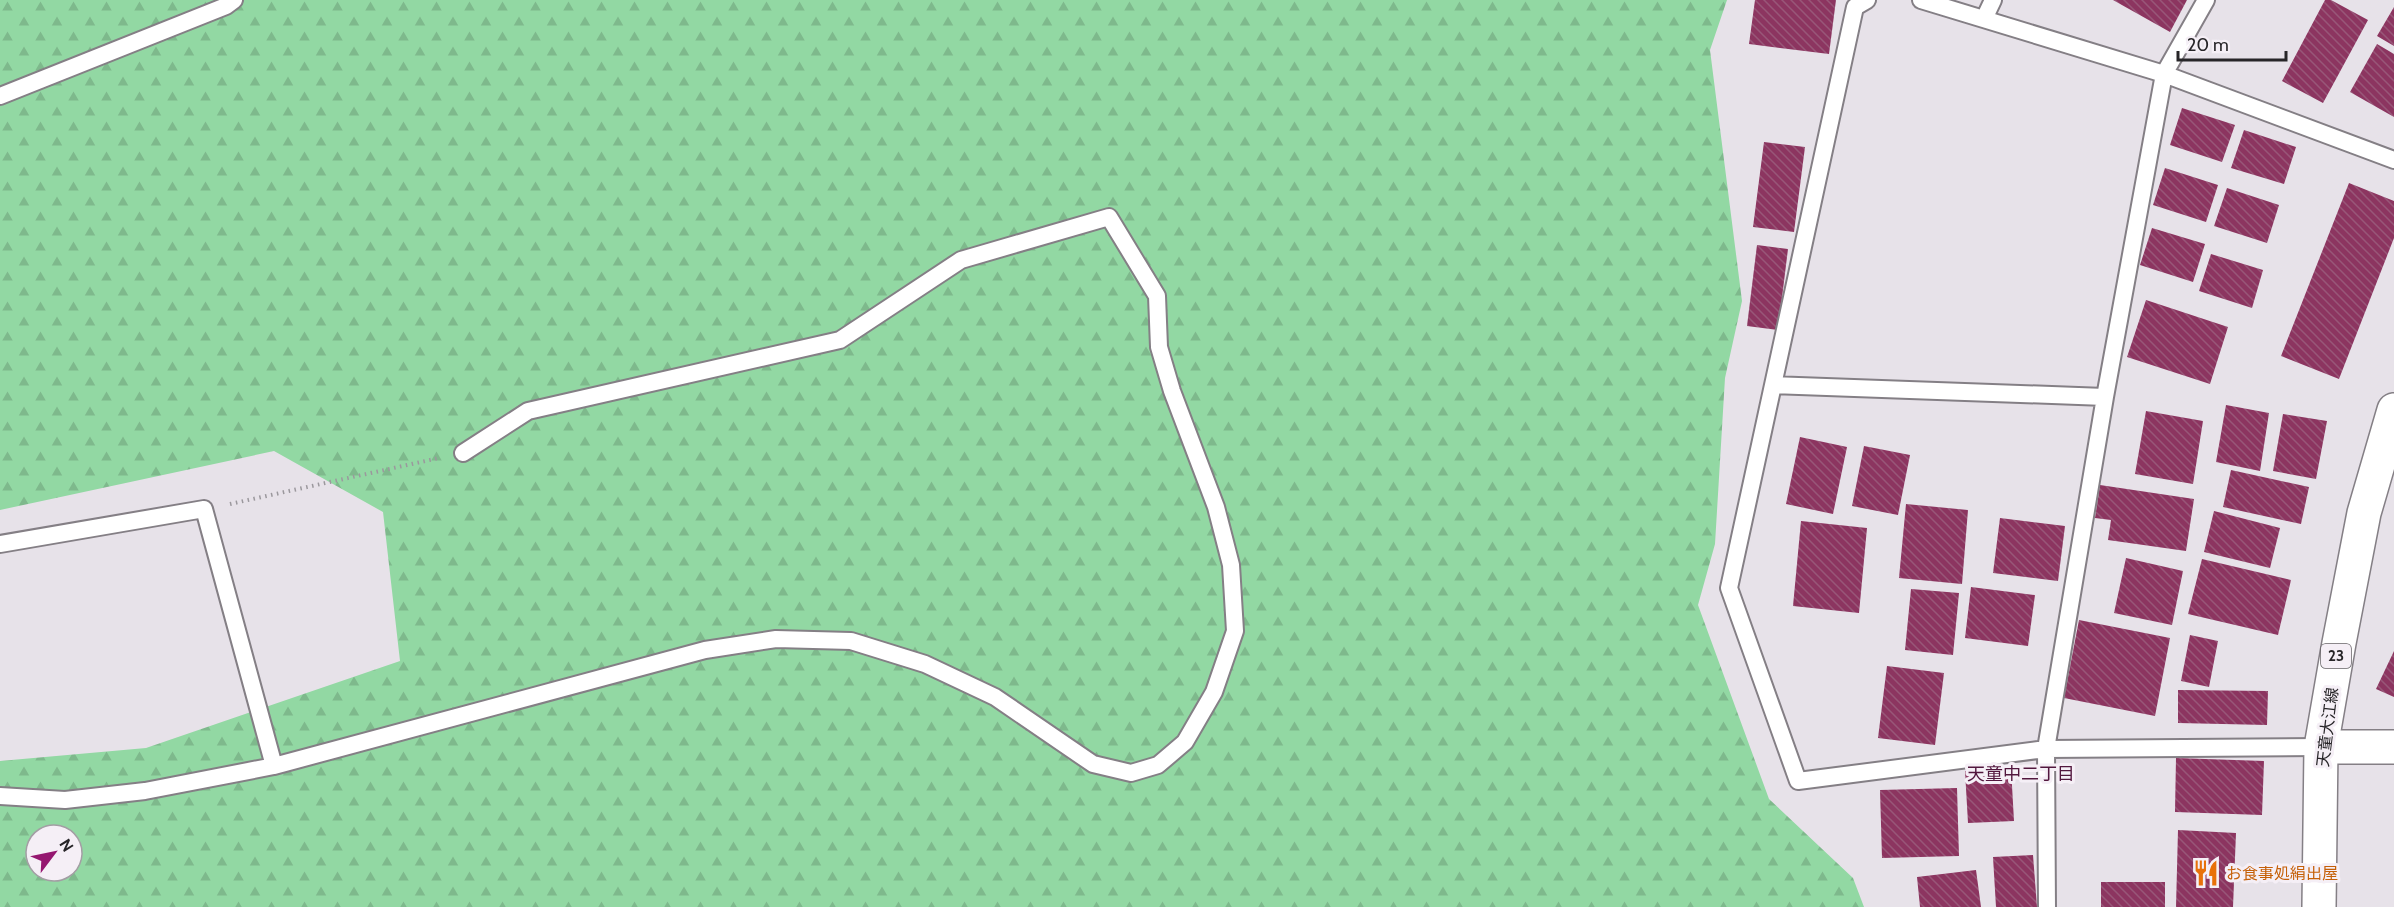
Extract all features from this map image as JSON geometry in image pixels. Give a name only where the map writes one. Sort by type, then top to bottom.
[{"type":"main road","name":"天童大江線","points":[[2319,907],[2321,747],[2364,513],[2394,410]]},
{"type":"main road","points":[[2321,747],[2394,747]]},
{"type":"lane","points":[[0,96],[226,6],[234,0]]},
{"type":"lane","points":[[1867,0],[1855,7],[1729,588],[1798,781],[2046,748],[2321,747]]},
{"type":"lane","points":[[1921,0],[2164,74],[2394,160]]},
{"type":"lane","points":[[1984,19],[1993,0]]},
{"type":"lane","points":[[2047,907],[2046,748],[2105,397],[2164,74],[2206,0]]},
{"type":"lane","points":[[0,796],[65,800],[145,791],[274,766],[705,650],[776,639],[851,641],[925,664],[995,697],[1093,764],[1131,773],[1158,765],[1185,742],[1214,692],[1235,631],[1231,565],[1216,507],[1172,391],[1159,347],[1157,296],[1109,217],[961,261],[840,340],[528,411],[463,453]]},
{"type":"lane","points":[[1774,385],[2105,397]]},
{"type":"lane","points":[[0,544],[204,509],[274,766]]},
{"type":"path","points":[[204,509],[463,453]]},
{"type":"green space","points":[[0,0],[1727,0],[1710,50],[1742,301],[1725,378],[1715,544],[1698,605],[1769,799],[1853,878],[1864,907],[0,907],[0,761],[146,748],[400,661],[383,512],[274,451],[0,510]]},
{"type":"building","points":[[1755,0],[1836,0],[1829,54],[1749,44]]},
{"type":"building","points":[[2113,0],[2187,0],[2170,32]]},
{"type":"building","points":[[2325,0],[2331,0],[2368,20],[2323,103],[2282,81]]},
{"type":"building","points":[[2394,7],[2394,46],[2377,36]]},
{"type":"building","points":[[2377,44],[2394,54],[2394,117],[2350,92]]},
{"type":"building","points":[[2182,108],[2235,125],[2222,162],[2170,145]]},
{"type":"building","points":[[2244,130],[2296,147],[2284,184],[2231,168]]},
{"type":"building","points":[[1764,142],[1805,147],[1794,232],[1753,227]]},
{"type":"building","points":[[2165,168],[2218,185],[2206,222],[2153,205]]},
{"type":"building","points":[[2349,183],[2394,201],[2394,238],[2339,379],[2281,356]]},
{"type":"building","points":[[2227,188],[2279,205],[2267,243],[2214,226]]},
{"type":"building","points":[[2152,228],[2205,244],[2193,282],[2140,265]]},
{"type":"building","points":[[1757,245],[1788,249],[1778,330],[1747,326]]},
{"type":"building","points":[[2211,254],[2263,270],[2252,308],[2199,291]]},
{"type":"building","points":[[2146,300],[2228,327],[2210,384],[2127,357]]},
{"type":"building","points":[[2226,405],[2269,413],[2260,471],[2216,462]]},
{"type":"building","points":[[2146,411],[2203,421],[2193,484],[2135,474]]},
{"type":"building","points":[[2283,414],[2327,421],[2316,479],[2273,471]]},
{"type":"building","points":[[1800,437],[1847,447],[1833,514],[1786,504]]},
{"type":"building","points":[[1864,446],[1910,455],[1898,515],[1852,506]]},
{"type":"building","points":[[2231,470],[2309,487],[2301,524],[2223,507]]},
{"type":"building","points":[[2100,485],[2194,499],[2186,551],[2108,540],[2111,520],[2095,518]]},
{"type":"building","points":[[1906,504],[1968,510],[1962,584],[1899,578]]},
{"type":"building","points":[[2214,511],[2280,528],[2270,568],[2204,552]]},
{"type":"building","points":[[2000,518],[2065,526],[2058,581],[1993,573]]},
{"type":"building","points":[[1801,521],[1867,528],[1859,613],[1793,606]]},
{"type":"building","points":[[2126,558],[2183,571],[2172,625],[2114,613]]},
{"type":"building","points":[[2202,559],[2291,580],[2278,635],[2188,614]]},
{"type":"building","points":[[1971,587],[2035,595],[2028,646],[1965,638]]},
{"type":"building","points":[[1911,589],[1959,593],[1953,655],[1905,650]]},
{"type":"building","points":[[2079,620],[2170,638],[2155,716],[2064,698]]},
{"type":"building","points":[[2190,635],[2218,641],[2209,687],[2181,681]]},
{"type":"building","points":[[2394,651],[2394,697],[2376,689]]},
{"type":"building","points":[[1887,666],[1944,673],[1935,745],[1878,738]]},
{"type":"building","points":[[2178,690],[2268,691],[2267,725],[2178,723]]},
{"type":"building","points":[[2176,758],[2264,761],[2262,815],[2175,812]]},
{"type":"building","points":[[2011,768],[2014,821],[1968,823],[1965,771]]},
{"type":"building","points":[[1957,788],[1959,856],[1882,858],[1880,790]]},
{"type":"building","points":[[2178,830],[2236,833],[2233,907],[2176,907]]},
{"type":"building","points":[[2033,855],[2037,907],[1996,907],[1993,857]]},
{"type":"building","points":[[1976,870],[1981,907],[1920,907],[1917,877]]},
{"type":"building","points":[[2101,882],[2165,882],[2165,907],[2101,907]]},
{"type":"place","name":"お食事処絹出屋","points":[[2206,873]]},
{"type":"district","name":"天童中二丁目","points":[[2021,774]]}]
